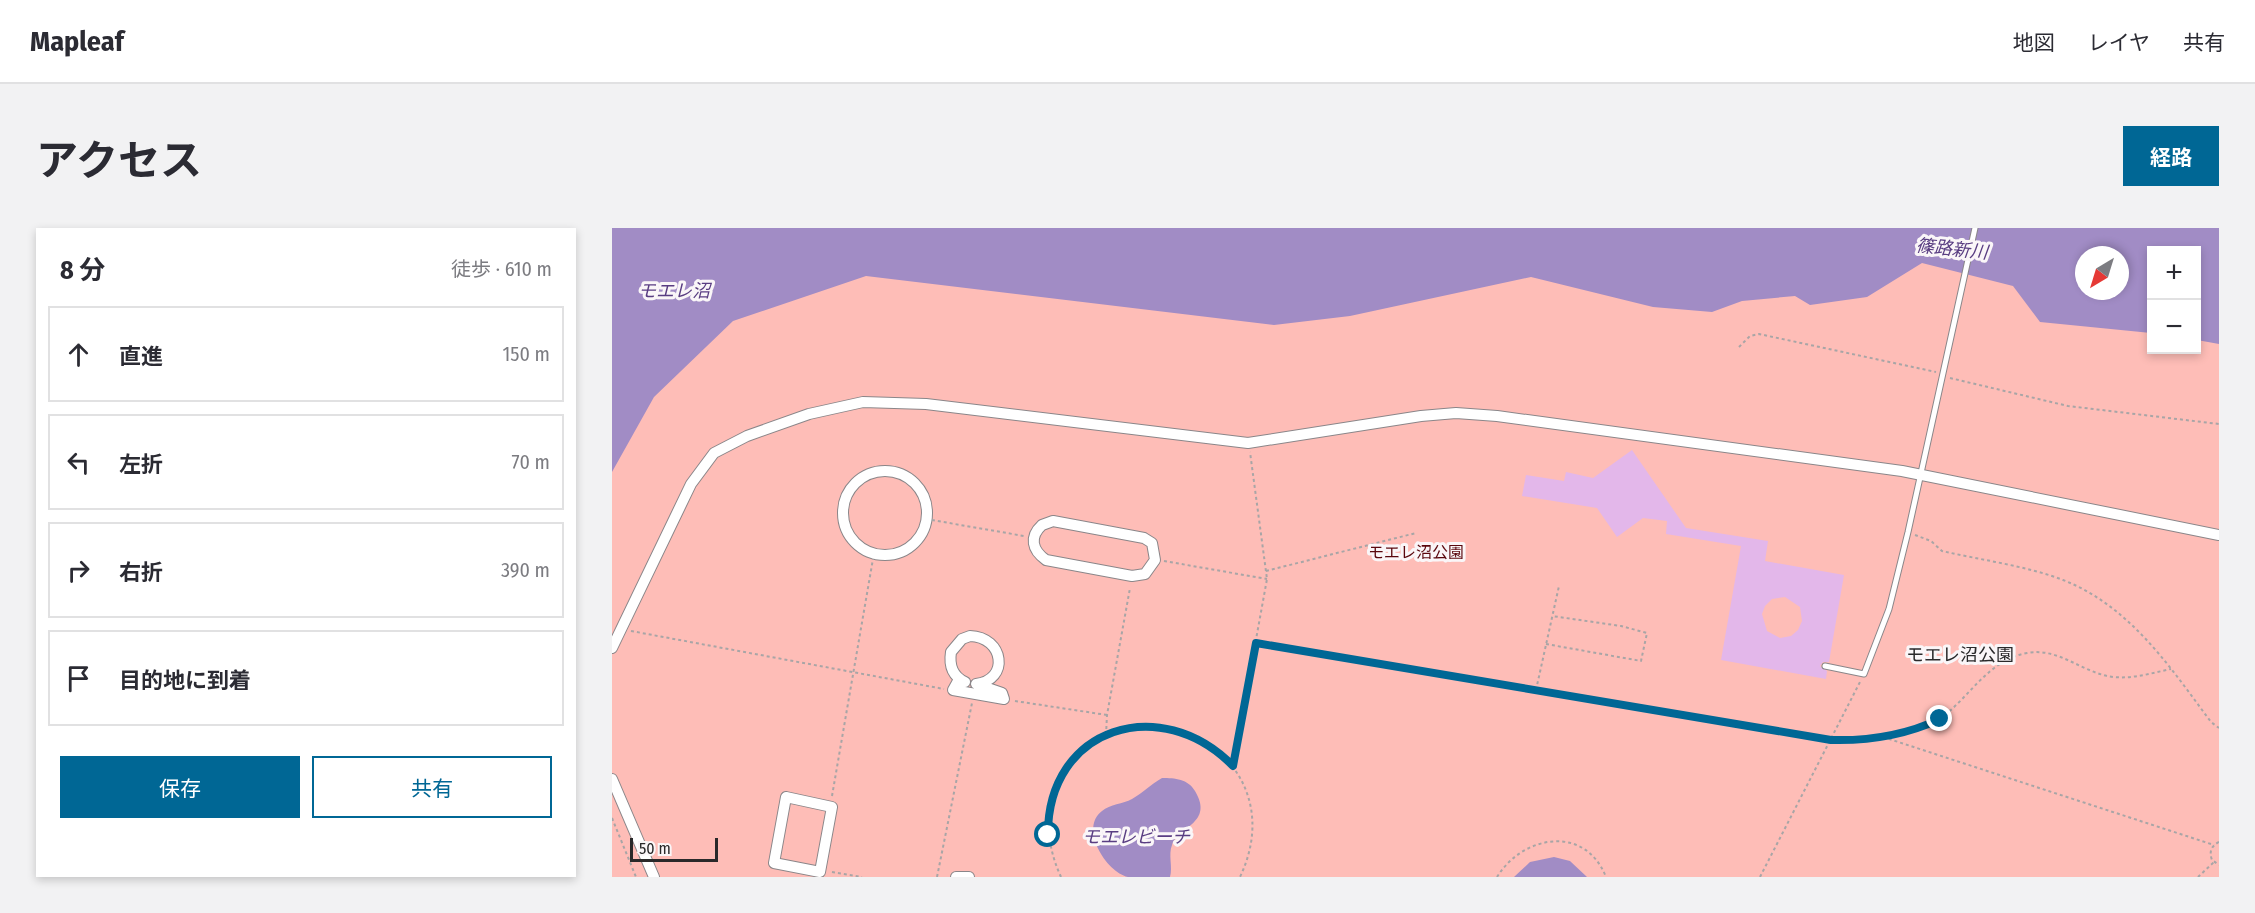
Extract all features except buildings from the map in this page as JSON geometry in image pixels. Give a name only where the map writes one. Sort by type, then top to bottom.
[{"type":"street","points":[[612,648],[691,484],[714,453],[747,436],[809,414],[863,402],[926,404],[1248,443],[1456,413],[1497,416],[1920,474],[2219,535]]},
{"type":"street","points":[[885,471],[907,477],[923,495],[926,519],[923,530],[907,548],[896,553],[874,553],[860,546],[844,525],[845,500],[851,488],[860,478],[885,471]]},
{"type":"street","points":[[1053,521],[1110,531],[1144,538],[1152,543],[1155,560],[1144,574],[1132,576],[1046,560],[1033,546],[1034,538],[1042,525],[1053,521]]},
{"type":"street","points":[[979,636],[993,644],[997,651],[999,666],[991,679],[976,684],[1002,693],[1004,699],[953,690],[958,681],[965,682],[955,676],[951,668],[951,652],[962,639],[979,636]]},
{"type":"street","points":[[612,779],[654,877]]},
{"type":"street","points":[[786,797],[830,807],[832,807],[820,872],[774,863],[786,797]]},
{"type":"street","points":[[956,877],[969,877]]},
{"type":"lane","points":[[1825,666],[1864,674],[1889,609],[1975,228]]},
{"type":"path","points":[[1739,346],[1750,336],[1759,334],[1941,374],[2068,406],[2219,424]]},
{"type":"path","points":[[1233,766],[1267,579],[1248,443]]},
{"type":"path","points":[[926,519],[1034,538]]},
{"type":"path","points":[[1908,532],[1931,541],[1942,551],[2061,579],[2080,587],[2133,624],[2219,728]]},
{"type":"path","points":[[1266,571],[1416,533]]},
{"type":"path","points":[[830,807],[874,553]]},
{"type":"path","points":[[1155,560],[1267,579]]},
{"type":"path","points":[[1106,735],[1107,715],[1132,576]]},
{"type":"path","points":[[1536,690],[1559,586]]},
{"type":"path","points":[[1546,644],[1641,661],[1647,633],[1621,626],[1552,616]]},
{"type":"path","points":[[621,629],[953,690]]},
{"type":"path","points":[[1256,643],[1831,740],[1882,737],[1917,730],[1940,719],[1985,674],[2001,663],[2026,653],[2061,656],[2079,666],[2112,677],[2130,678],[2171,669]]},
{"type":"path","points":[[1760,877],[1864,674]]},
{"type":"path","points":[[937,877],[974,695]]},
{"type":"path","points":[[1004,699],[1107,715]]},
{"type":"path","points":[[1061,877],[1048,835],[1052,801],[1058,784],[1078,756],[1106,735],[1139,726],[1174,729],[1206,742],[1233,766],[1248,796],[1254,830],[1240,877]]},
{"type":"path","points":[[1882,737],[1891,742],[2214,845]]},
{"type":"path","points":[[612,818],[636,877]]},
{"type":"path","points":[[1497,877],[1504,866],[1523,850],[1533,844],[1555,840],[1578,846],[1590,854],[1606,877]]},
{"type":"path","points":[[2219,842],[2214,845],[2210,856],[2219,865]]},
{"type":"path","points":[[2198,877],[2214,862]]},
{"type":"path","points":[[820,870],[861,877]]},
{"type":"green space","name":"モエレ沼公園","points":[[612,228],[2219,228],[2219,877],[612,877]]},
{"type":"water","name":"モエレ沼","points":[[612,228],[2219,228],[2219,344],[2201,341],[2201,246],[2147,246],[2147,333],[2040,322],[2013,286],[1922,263],[1867,297],[1810,305],[1795,296],[1742,301],[1712,312],[1653,307],[1531,277],[1350,316],[1274,325],[866,276],[733,321],[654,397],[612,472]]},
{"type":"water","name":"モエレビーチ","points":[[1162,778],[1176,779],[1192,787],[1200,802],[1198,817],[1172,845],[1170,877],[1128,877],[1111,867],[1098,848],[1093,828],[1096,819],[1105,809],[1132,799]]},
{"type":"water","points":[[1554,857],[1570,861],[1587,877],[1514,877],[1530,862]]},
{"type":"district","name":"モエレ沼公園","points":[[1960,655]]},
{"type":"route","points":[[1048,835],[1048,818],[1052,801],[1067,769],[1090,745],[1122,729],[1156,726],[1190,734],[1220,752],[1233,766],[1256,643],[1831,740],[1871,739],[1917,730],[1940,719]]},
{"type":"water label","name":"篠路新川","points":[[1952,249]]}]
